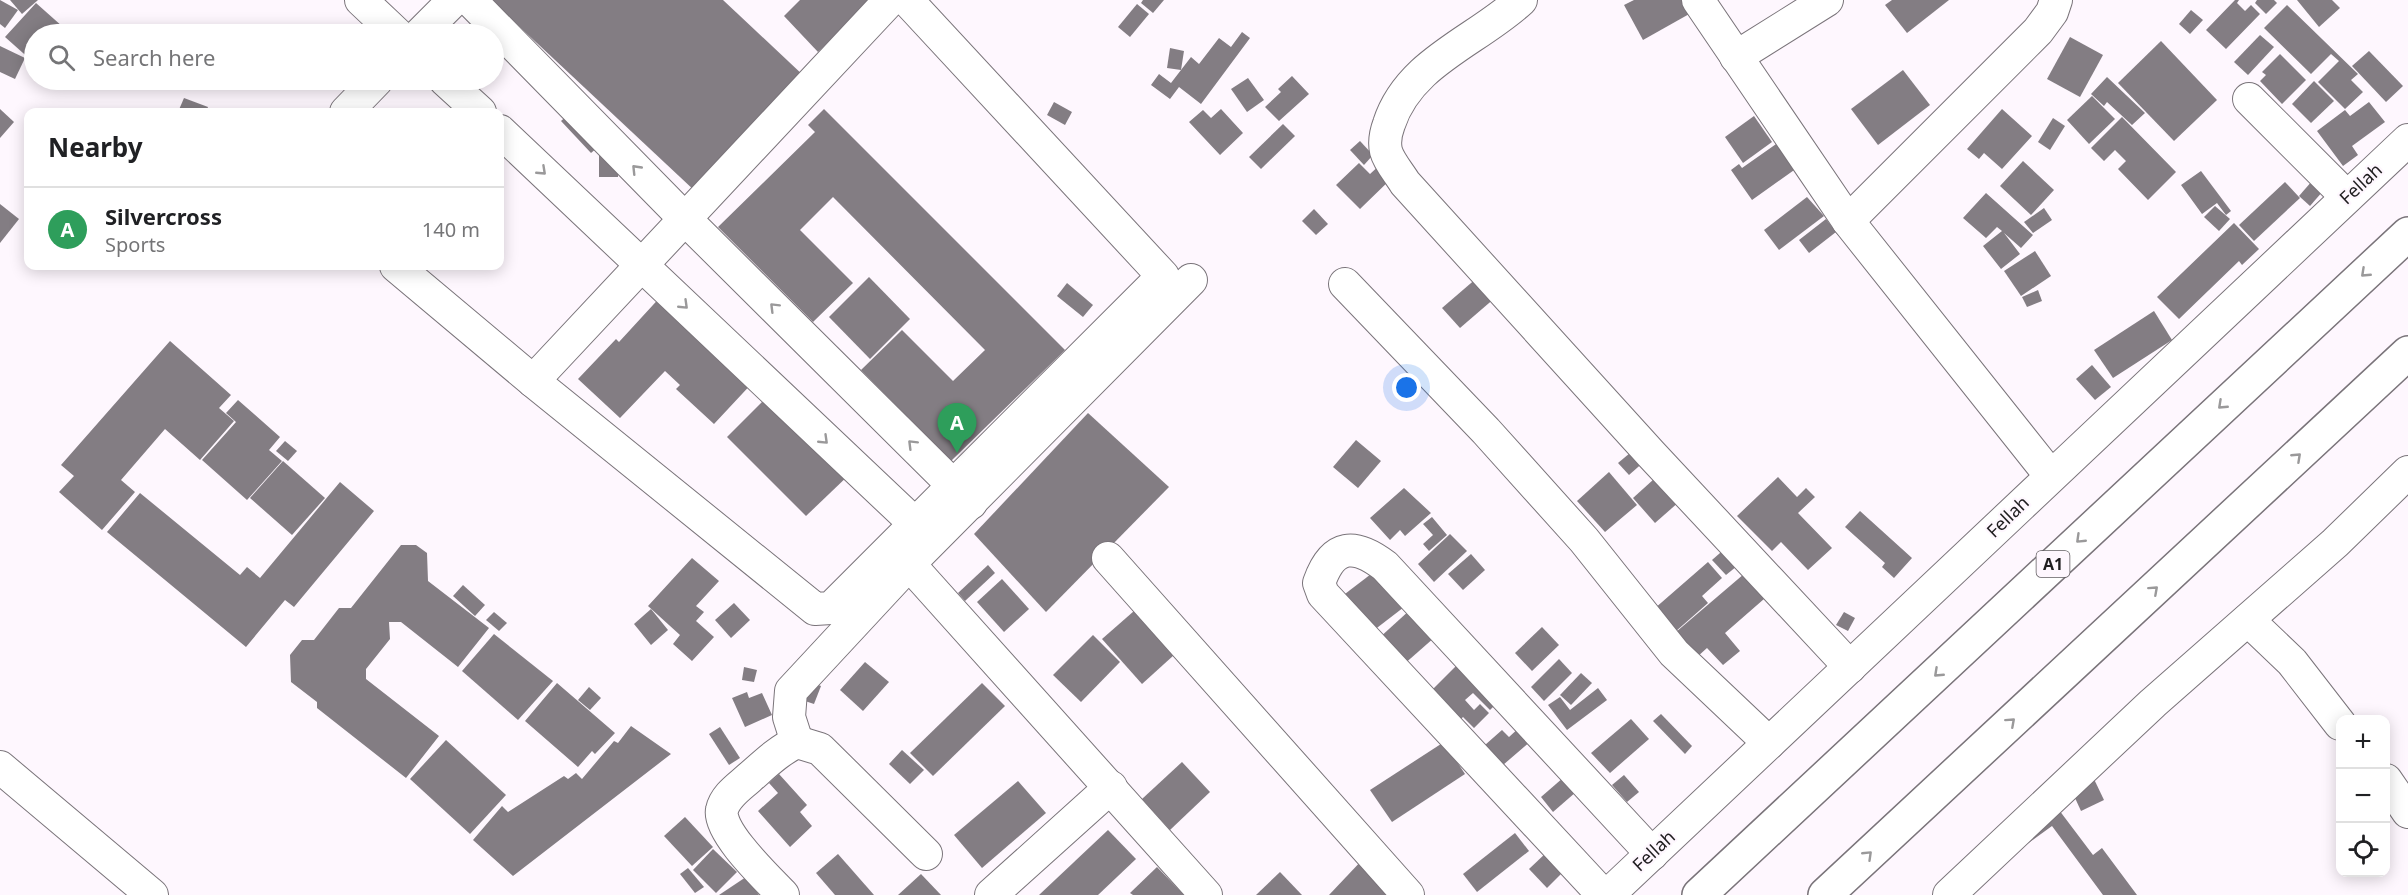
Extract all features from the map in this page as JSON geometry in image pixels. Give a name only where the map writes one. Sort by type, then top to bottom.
[{"type":"highway","name":"A1","points":[[1699,895],[2408,234]]},
{"type":"highway","points":[[1825,895],[2408,353]]},
{"type":"street","points":[[361,0],[387,24]]},
{"type":"street","points":[[430,24],[454,0]]},
{"type":"street","points":[[470,0],[494,24]]},
{"type":"street","points":[[533,381],[890,0]]},
{"type":"street","points":[[401,270],[533,381],[814,609],[831,608],[924,533],[1163,276],[907,0]]},
{"type":"street","points":[[1521,0],[1412,82],[1393,111],[1386,134],[1386,150],[1392,163],[1405,183],[1650,454],[1850,667]]},
{"type":"street","points":[[1698,0],[1848,221],[2050,476]]},
{"type":"street","points":[[1736,57],[1827,0]]},
{"type":"street","points":[[1848,221],[2038,31],[2052,12],[2056,0]]},
{"type":"street","points":[[504,35],[685,219],[962,494]]},
{"type":"street","points":[[350,108],[367,90]]},
{"type":"street","points":[[456,90],[476,108]]},
{"type":"street","points":[[2249,99],[2347,197]]},
{"type":"street","points":[[504,135],[924,533]]},
{"type":"street","name":"Fellah","points":[[1608,895],[2408,140]]},
{"type":"street","points":[[962,494],[1191,280]]},
{"type":"street","points":[[1345,284],[1486,431],[1584,540],[1674,653],[1769,742]]},
{"type":"street","points":[[1949,895],[2153,703],[2335,543],[2408,472]]},
{"type":"street","points":[[797,742],[789,717],[791,691],[909,564],[924,533]]},
{"type":"street","points":[[1603,895],[1323,594],[1319,583],[1332,560],[1345,550],[1359,549],[1385,566],[1652,854]]},
{"type":"street","points":[[1108,558],[1407,895]]},
{"type":"street","points":[[909,564],[1206,895]]},
{"type":"street","points":[[2248,620],[2292,662],[2336,719]]},
{"type":"street","points":[[783,895],[732,838],[722,822],[722,809],[731,794],[785,748],[797,742],[820,749],[926,854]]},
{"type":"street","points":[[0,767],[152,895]]},
{"type":"street","points":[[991,895],[1111,787]]},
{"type":"street","points":[[2390,787],[2408,812]]},
{"type":"building","points":[[0,0],[18,10],[5,28],[0,24]]},
{"type":"building","points":[[10,0],[38,0],[22,14]]},
{"type":"building","points":[[491,0],[723,0],[805,77],[696,192]]},
{"type":"building","points":[[800,0],[873,0],[818,52],[784,16]]},
{"type":"building","points":[[1143,0],[1164,0],[1153,13],[1141,3]]},
{"type":"building","points":[[1634,0],[1684,0],[1691,13],[1643,40],[1624,5]]},
{"type":"building","points":[[1892,0],[1949,0],[1907,33],[1885,5]]},
{"type":"building","points":[[2235,0],[2239,0],[2237,3],[2245,11],[2251,5],[2260,14],[2226,49],[2206,30]]},
{"type":"building","points":[[2257,0],[2274,0],[2277,3],[2266,14],[2255,3]]},
{"type":"building","points":[[2297,0],[2332,0],[2340,8],[2319,27]]},
{"type":"building","points":[[36,3],[60,24],[24,24],[24,54],[5,37]]},
{"type":"building","points":[[1137,4],[1149,14],[1130,37],[1118,27]]},
{"type":"building","points":[[2287,5],[2358,74],[2351,80],[2363,92],[2345,109],[2318,82],[2339,61],[2331,54],[2311,74],[2264,28]]},
{"type":"building","points":[[2191,10],[2203,20],[2190,34],[2179,24]]},
{"type":"building","points":[[1242,32],[1250,38],[1201,104],[1179,87],[1170,99],[1151,85],[1159,74],[1171,83],[1191,57],[1199,64],[1219,38],[1231,47]]},
{"type":"building","points":[[2260,35],[2274,47],[2248,75],[2234,62]]},
{"type":"building","points":[[2070,37],[2103,55],[2080,97],[2047,79]]},
{"type":"building","points":[[2161,41],[2217,100],[2174,141],[2118,83]]},
{"type":"building","points":[[0,46],[24,58],[15,79],[0,72]]},
{"type":"building","points":[[1170,48],[1184,51],[1181,70],[1167,68]]},
{"type":"building","points":[[2369,51],[2403,86],[2386,102],[2352,66]]},
{"type":"building","points":[[2280,54],[2306,80],[2282,104],[2260,81],[2266,75],[2262,72]]},
{"type":"building","points":[[1903,70],[1930,105],[1878,145],[1851,109]]},
{"type":"building","points":[[1292,76],[1309,94],[1279,121],[1265,107],[1281,92],[1278,89]]},
{"type":"building","points":[[2107,77],[2145,113],[2132,125],[2107,102],[2104,106],[2091,94]]},
{"type":"building","points":[[1248,78],[1264,100],[1247,112],[1231,89]]},
{"type":"building","points":[[2314,81],[2334,101],[2311,123],[2292,104]]},
{"type":"building","points":[[2092,96],[2115,119],[2089,144],[2067,120]]},
{"type":"building","points":[[184,98],[208,107],[208,108],[180,108]]},
{"type":"building","points":[[1054,102],[1072,112],[1065,125],[1047,115]]},
{"type":"building","points":[[2369,102],[2385,122],[2352,146],[2358,155],[2343,166],[2317,131],[2345,110],[2350,116]]},
{"type":"building","points":[[0,109],[14,122],[0,138]]},
{"type":"building","points":[[824,109],[1065,350],[951,461],[861,370],[902,330],[953,381],[985,350],[833,197],[800,230],[853,283],[813,322],[718,227],[815,132],[808,125]]},
{"type":"building","points":[[1221,109],[1243,133],[1220,155],[1189,122],[1203,110],[1211,118]]},
{"type":"building","points":[[2002,109],[2032,136],[2002,169],[1984,153],[1979,159],[1967,149]]},
{"type":"building","points":[[569,114],[598,147],[591,153],[561,121]]},
{"type":"building","points":[[1754,116],[1772,142],[1743,163],[1725,137]]},
{"type":"building","points":[[2122,117],[2176,172],[2148,200],[2118,169],[2126,161],[2115,150],[2104,161],[2091,148]]},
{"type":"building","points":[[2053,118],[2065,126],[2050,150],[2038,142]]},
{"type":"building","points":[[1283,124],[1295,136],[1261,169],[1249,157]]},
{"type":"building","points":[[1360,141],[1373,155],[1364,165],[1350,150]]},
{"type":"building","points":[[1779,142],[1797,168],[1752,200],[1731,170],[1739,164],[1742,168]]},
{"type":"building","points":[[599,155],[618,155],[618,177],[599,177]]},
{"type":"building","points":[[2023,161],[2054,190],[2031,215],[2000,186]]},
{"type":"building","points":[[1359,163],[1370,174],[1382,163],[1394,176],[1360,209],[1336,185]]},
{"type":"building","points":[[2201,171],[2231,211],[2226,215],[2217,203],[2202,214],[2181,185]]},
{"type":"building","points":[[2312,181],[2323,191],[2310,206],[2299,196]]},
{"type":"building","points":[[2285,182],[2300,198],[2254,241],[2239,225]]},
{"type":"building","points":[[1986,193],[2033,235],[2021,248],[2004,233],[2020,254],[2001,269],[1983,246],[2002,231],[1997,227],[1986,238],[1963,218]]},
{"type":"building","points":[[1807,197],[1824,216],[1779,250],[1764,230]]},
{"type":"building","points":[[0,204],[19,219],[0,243]]},
{"type":"building","points":[[2215,206],[2230,219],[2219,231],[2204,217]]},
{"type":"building","points":[[2044,208],[2052,220],[2033,233],[2024,222]]},
{"type":"building","points":[[1314,209],[1328,224],[1316,235],[1302,221]]},
{"type":"building","points":[[1826,219],[1836,232],[1809,253],[1799,240]]},
{"type":"building","points":[[2234,223],[2259,249],[2242,265],[2239,261],[2179,319],[2157,297]]},
{"type":"building","points":[[2035,251],[2051,276],[2021,296],[2004,271]]},
{"type":"building","points":[[869,277],[910,319],[870,359],[829,317]]},
{"type":"building","points":[[1478,277],[1496,297],[1460,328],[1442,308]]},
{"type":"building","points":[[1067,283],[1093,305],[1083,317],[1057,296]]},
{"type":"building","points":[[2038,290],[2042,301],[2027,307],[2022,297]]},
{"type":"building","points":[[664,293],[756,379],[714,424],[676,389],[680,385],[665,371],[620,418],[578,379],[616,339],[619,342]]},
{"type":"building","points":[[2154,311],[2172,340],[2113,378],[2094,350]]},
{"type":"building","points":[[170,341],[231,395],[219,408],[234,421],[200,460],[165,429],[121,480],[135,492],[102,530],[59,492],[74,476],[61,465]]},
{"type":"building","points":[[2092,365],[2111,387],[2095,400],[2076,379]]},
{"type":"building","points":[[772,392],[852,472],[806,516],[727,437]]},
{"type":"building","points":[[238,400],[280,437],[269,450],[282,461],[247,500],[202,460],[236,422],[226,413]]},
{"type":"building","points":[[1088,413],[1169,487],[1046,612],[974,534]]},
{"type":"building","points":[[1356,440],[1381,461],[1358,488],[1333,467]]},
{"type":"building","points":[[285,441],[297,451],[288,461],[276,451]]},
{"type":"building","points":[[1636,448],[1646,460],[1629,475],[1618,463]]},
{"type":"building","points":[[283,461],[325,498],[292,535],[250,498]]},
{"type":"building","points":[[1609,472],[1637,505],[1605,532],[1577,501]]},
{"type":"building","points":[[1778,477],[1797,497],[1806,488],[1815,497],[1798,513],[1832,548],[1808,570],[1781,542],[1772,551],[1737,516]]},
{"type":"building","points":[[1654,479],[1680,501],[1655,523],[1633,498]]},
{"type":"building","points":[[340,482],[374,511],[294,607],[285,600],[246,647],[107,532],[140,493],[240,575],[247,567],[260,578]]},
{"type":"building","points":[[1404,488],[1431,513],[1405,536],[1400,530],[1390,540],[1370,518]]},
{"type":"building","points":[[1860,511],[1912,558],[1894,578],[1882,567],[1885,563],[1845,527]]},
{"type":"building","points":[[1432,517],[1447,535],[1429,551],[1423,544],[1433,535],[1423,524]]},
{"type":"building","points":[[1450,534],[1467,551],[1434,582],[1418,564]]},
{"type":"building","points":[[401,545],[416,545],[427,553],[428,581],[489,628],[458,667],[401,622],[389,622],[390,639],[366,669],[366,679],[439,736],[406,778],[317,708],[317,702],[291,682],[290,655],[302,640],[314,640],[339,608],[351,608]]},
{"type":"building","points":[[1728,546],[1742,562],[1726,575],[1712,560]]},
{"type":"building","points":[[1471,554],[1485,570],[1463,590],[1448,574]]},
{"type":"building","points":[[692,558],[719,581],[696,606],[704,612],[696,621],[714,637],[692,661],[673,644],[680,635],[648,606]]},
{"type":"building","points":[[1708,562],[1722,578],[1702,596],[1708,603],[1675,632],[1654,609]]},
{"type":"building","points":[[988,565],[995,573],[965,601],[958,593]]},
{"type":"building","points":[[1751,568],[1772,592],[1725,633],[1740,651],[1723,665],[1707,648],[1697,657],[1676,632]]},
{"type":"building","points":[[1375,571],[1408,604],[1369,634],[1341,597]]},
{"type":"building","points":[[1002,579],[1029,609],[1004,632],[977,602]]},
{"type":"building","points":[[463,585],[485,605],[475,616],[453,596]]},
{"type":"building","points":[[734,603],[750,620],[731,638],[715,620]]},
{"type":"building","points":[[651,609],[668,630],[651,645],[634,624]]},
{"type":"building","points":[[1411,609],[1435,637],[1402,666],[1378,639]]},
{"type":"building","points":[[1134,611],[1174,655],[1142,684],[1102,639]]},
{"type":"building","points":[[494,612],[507,623],[499,631],[486,620]]},
{"type":"building","points":[[1844,612],[1855,618],[1848,631],[1836,625]]},
{"type":"building","points":[[1542,627],[1559,645],[1532,671],[1515,653]]},
{"type":"building","points":[[494,634],[553,681],[518,720],[462,671]]},
{"type":"building","points":[[1093,635],[1120,662],[1081,702],[1053,675]]},
{"type":"building","points":[[1559,659],[1572,673],[1544,701],[1531,687]]},
{"type":"building","points":[[865,662],[889,682],[863,711],[840,690]]},
{"type":"building","points":[[1459,663],[1498,702],[1490,710],[1473,693],[1465,700],[1474,710],[1480,704],[1489,713],[1474,728],[1463,717],[1459,721],[1430,692]]},
{"type":"building","points":[[744,667],[757,670],[754,682],[742,680]]},
{"type":"building","points":[[1581,673],[1592,683],[1571,705],[1560,695]]},
{"type":"building","points":[[809,681],[821,686],[814,704],[802,700]]},
{"type":"building","points":[[557,683],[615,733],[595,754],[592,751],[578,767],[525,721]]},
{"type":"building","points":[[982,683],[1005,706],[933,776],[910,753]]},
{"type":"building","points":[[589,687],[601,698],[590,710],[578,700]]},
{"type":"building","points":[[1598,688],[1607,700],[1567,730],[1548,705],[1560,697],[1570,710]]},
{"type":"building","points":[[747,692],[749,698],[762,693],[772,715],[745,727],[732,698]]},
{"type":"building","points":[[1661,714],[1692,746],[1685,754],[1653,721]]},
{"type":"building","points":[[1631,719],[1649,739],[1610,773],[1591,753]]},
{"type":"building","points":[[631,726],[671,754],[513,876],[473,840],[502,806],[508,812],[564,776],[568,779],[576,773],[582,779],[614,741],[618,743]]},
{"type":"building","points":[[720,727],[740,758],[729,765],[709,734]]},
{"type":"building","points":[[1520,727],[1532,740],[1503,765],[1485,745],[1502,730],[1509,737]]},
{"type":"building","points":[[446,740],[506,795],[470,834],[410,779]]},
{"type":"building","points":[[1444,742],[1465,774],[1392,822],[1370,790]]},
{"type":"building","points":[[902,750],[924,770],[910,784],[889,764]]},
{"type":"building","points":[[1182,762],[1210,792],[1170,830],[1142,799]]},
{"type":"building","points":[[1571,771],[1584,785],[1553,812],[1541,797]]},
{"type":"building","points":[[779,774],[807,805],[800,812],[812,826],[790,847],[758,811],[778,793],[769,783]]},
{"type":"building","points":[[1624,775],[1639,792],[1627,802],[1612,785]]},
{"type":"building","points":[[2093,777],[2104,800],[2081,811],[2070,787]]},
{"type":"building","points":[[1018,781],[1046,813],[982,868],[954,835]]},
{"type":"building","points":[[2056,806],[2093,855],[2102,848],[2137,895],[2103,895],[2052,826],[2023,847]]},
{"type":"building","points":[[685,817],[713,847],[692,866],[664,836]]},
{"type":"building","points":[[1108,830],[1136,859],[1098,895],[1039,895]]},
{"type":"building","points":[[1515,833],[1529,851],[1477,892],[1463,874]]},
{"type":"building","points":[[713,849],[737,872],[716,893],[693,870]]},
{"type":"building","points":[[1547,852],[1565,870],[1547,888],[1529,869]]},
{"type":"building","points":[[838,854],[874,895],[835,895],[816,873]]},
{"type":"building","points":[[1364,858],[1389,895],[1329,895]]},
{"type":"building","points":[[1157,867],[1184,895],[1133,895],[1130,893]]},
{"type":"building","points":[[688,868],[704,887],[695,893],[680,874]]},
{"type":"building","points":[[1280,872],[1302,895],[1256,895]]},
{"type":"building","points":[[921,874],[941,895],[898,895]]},
{"type":"building","points":[[746,877],[759,895],[719,895]]},
{"type":"place","name":"Silvercross","points":[[957,453]]}]
